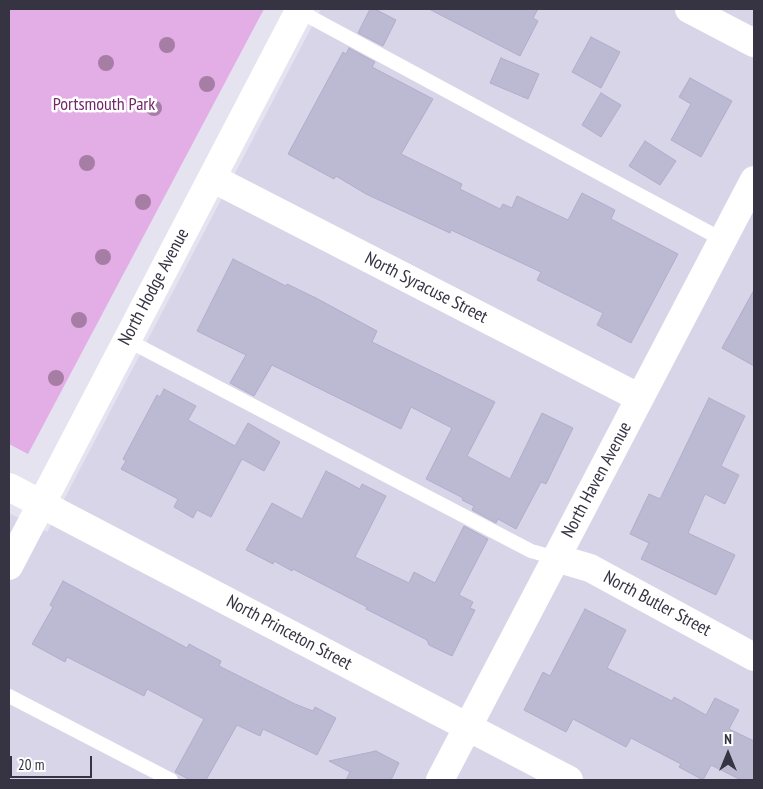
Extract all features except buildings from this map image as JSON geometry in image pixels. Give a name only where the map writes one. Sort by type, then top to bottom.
[{"type":"street","points":[[690,9],[754,43]]},
{"type":"street","name":"North Hodge Avenue","points":[[9,566],[300,10]]},
{"type":"street","name":"North Syracuse Street","points":[[212,178],[640,398]]},
{"type":"street","name":"North Haven Avenue","points":[[440,780],[754,180]]},
{"type":"street","name":"North Princeton Street","points":[[9,487],[569,780]]},
{"type":"street","name":"North Butler Street","points":[[556,558],[590,568],[754,657]]},
{"type":"lane","points":[[300,10],[723,240]]},
{"type":"lane","points":[[127,340],[531,551],[556,558]]},
{"type":"lane","points":[[9,696],[171,780]]},
{"type":"shaded area","points":[[321,9],[754,9],[754,780],[9,780],[9,513],[47,532]]},
{"type":"green space","name":"Portsmouth Park","points":[[9,9],[264,9],[28,454],[9,444]]}]
